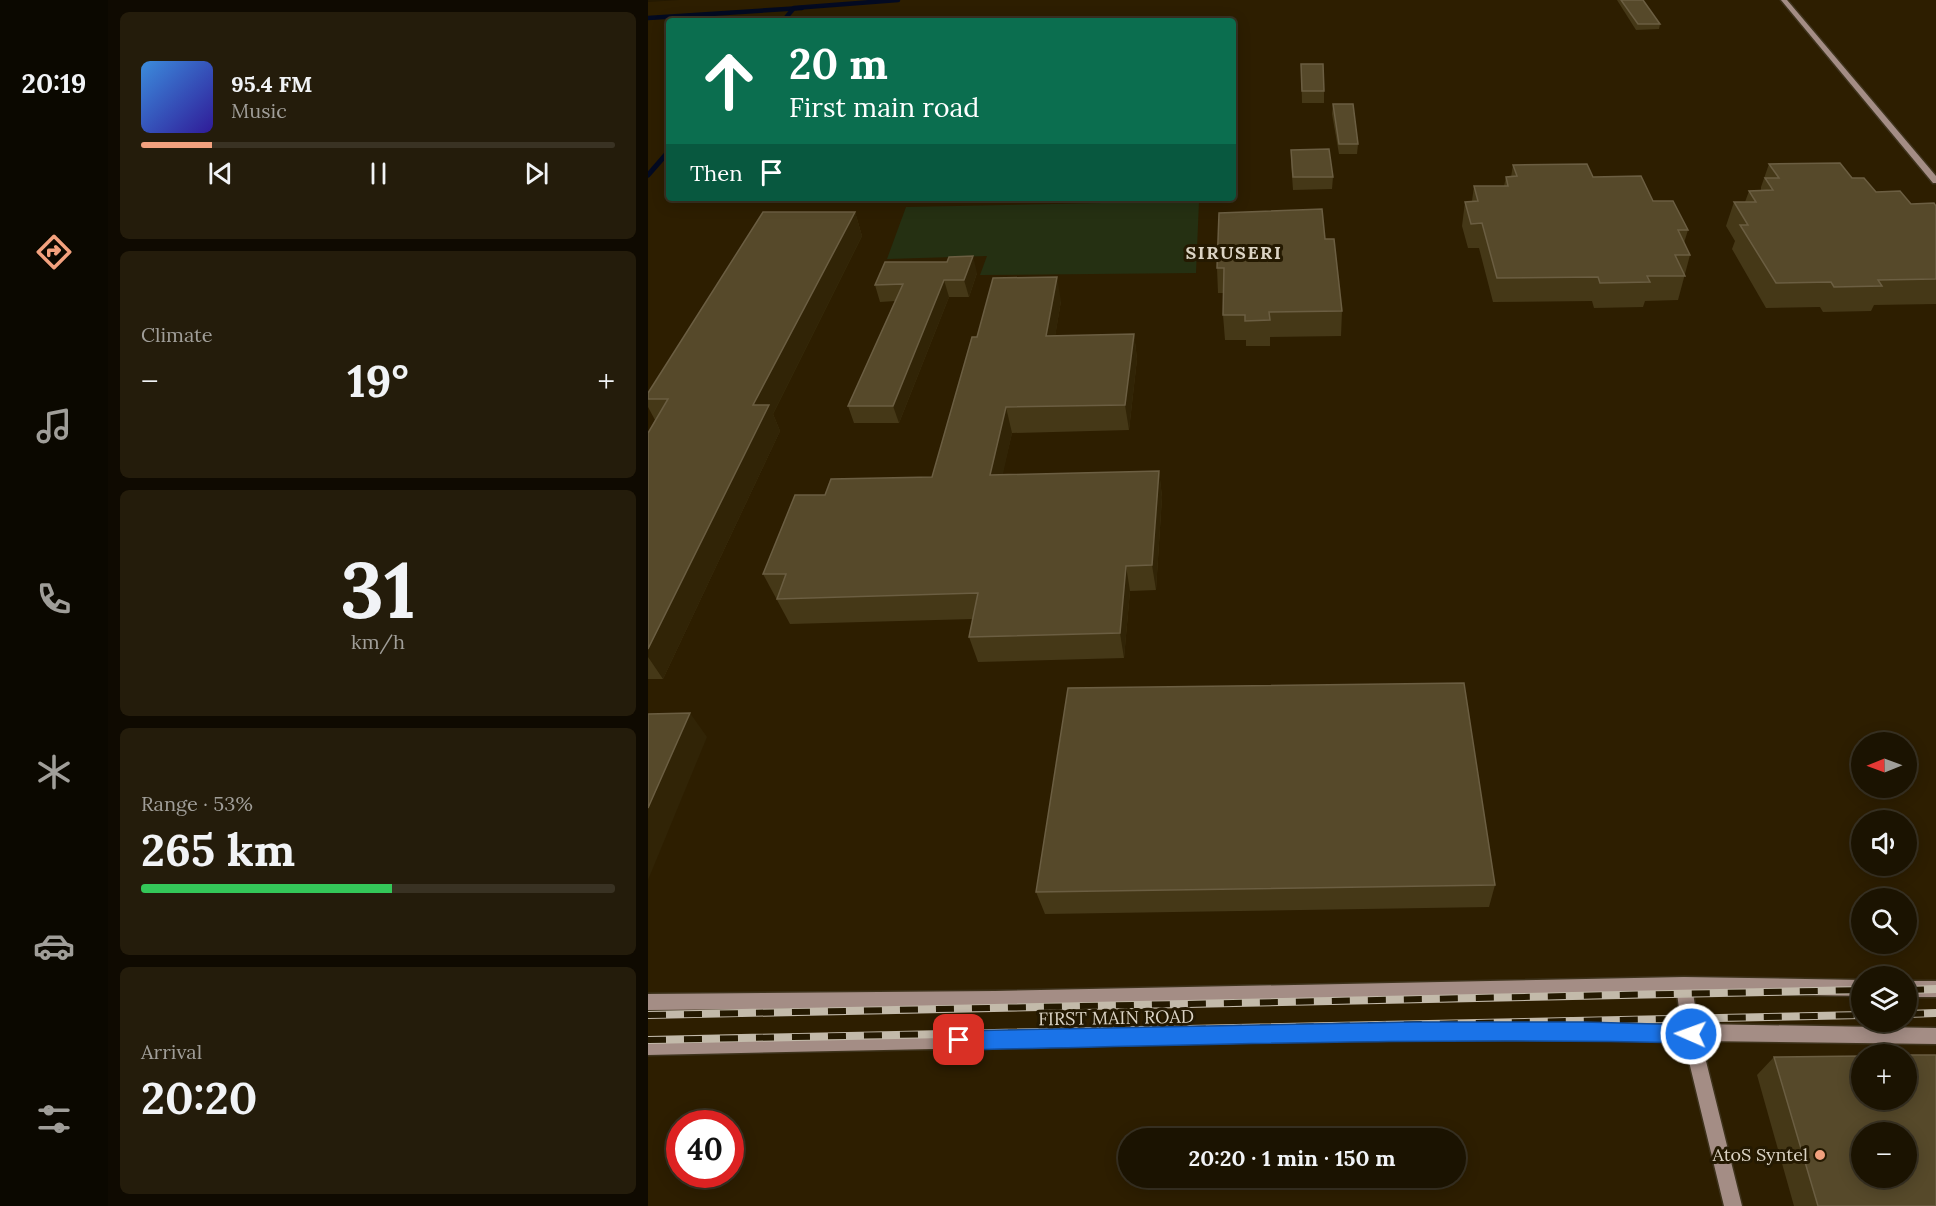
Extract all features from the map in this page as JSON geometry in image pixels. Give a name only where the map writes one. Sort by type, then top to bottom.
[{"type":"street","points":[[1784,0],[1936,181]]},
{"type":"street","points":[[1684,985],[1691,1034],[1733,1206]]},
{"type":"street","points":[[648,1002],[1006,998],[1684,985],[1851,988]]},
{"type":"street","points":[[1917,989],[1936,989]]},
{"type":"street","name":"FIRST MAIN ROAD","points":[[648,1047],[1403,1032],[1584,1031],[1936,1036]]},
{"type":"shaded area","points":[[679,0],[1936,0],[1936,1206],[648,1206],[648,2]]},
{"type":"green space","points":[[1199,201],[1196,273],[980,275],[987,256],[887,259],[906,207]]},
{"type":"building","points":[[1621,0],[1643,0],[1660,24],[1638,24]]},
{"type":"building","points":[[1301,64],[1323,64],[1324,91],[1302,91]]},
{"type":"building","points":[[1333,104],[1353,104],[1358,144],[1339,144]]},
{"type":"building","points":[[1329,149],[1333,177],[1293,177],[1291,150]]},
{"type":"building","points":[[1840,163],[1852,178],[1864,178],[1876,192],[1900,191],[1911,204],[1934,203],[1936,206],[1936,279],[1878,280],[1882,286],[1834,287],[1831,282],[1776,283],[1740,225],[1748,225],[1734,202],[1756,202],[1749,191],[1773,190],[1765,178],[1779,178],[1769,164]]},
{"type":"building","points":[[1587,164],[1593,177],[1641,176],[1653,201],[1673,201],[1688,230],[1678,230],[1690,255],[1675,255],[1685,276],[1647,276],[1650,282],[1600,283],[1598,277],[1497,278],[1482,223],[1471,224],[1465,202],[1478,201],[1474,186],[1508,186],[1506,177],[1517,176],[1513,165]]},
{"type":"building","points":[[1322,209],[1325,239],[1334,239],[1342,311],[1269,312],[1270,320],[1245,321],[1245,315],[1223,315],[1224,268],[1217,268],[1219,213]]},
{"type":"building","points":[[763,212],[855,212],[753,405],[769,405],[648,649],[648,433],[668,399],[648,399],[648,393]]},
{"type":"building","points":[[973,256],[964,280],[944,280],[893,406],[848,406],[903,284],[875,285],[885,262],[947,262],[949,257]]},
{"type":"building","points":[[1057,277],[1046,336],[1134,334],[1125,405],[1006,407],[990,475],[1159,471],[1152,565],[1126,566],[1120,633],[969,637],[978,593],[777,599],[786,574],[763,574],[795,495],[825,495],[831,479],[932,477],[972,337],[977,337],[993,278]]},
{"type":"building","points":[[1464,683],[1495,885],[1036,892],[1068,688]]},
{"type":"building","points":[[690,713],[648,808],[648,714]]},
{"type":"building","name":"AtoS Syntel","points":[[1917,1055],[1936,1055],[1936,1206],[1818,1206],[1774,1057],[1851,1056],[1851,1110],[1917,1110]]},
{"type":"waterway","points":[[794,9],[898,0]]},
{"type":"waterway","points":[[794,9],[802,8]]},
{"type":"waterway","points":[[648,18],[794,9]]},
{"type":"waterway","points":[[786,18],[794,9]]},
{"type":"waterway","points":[[648,175],[666,154]]},
{"type":"railway","points":[[1917,990],[1936,989]]},
{"type":"railway","points":[[648,1015],[1851,990]]},
{"type":"railway","points":[[1917,1014],[1936,1013]]},
{"type":"railway","points":[[648,1040],[1851,1015]]},
{"type":"place","name":"AtoS Syntel","points":[[1820,1155]]},
{"type":"district","name":"SIRUSERI","points":[[1234,253]]},
{"type":"route","points":[[959,1040],[1414,1031],[1584,1031],[1691,1034]]}]
